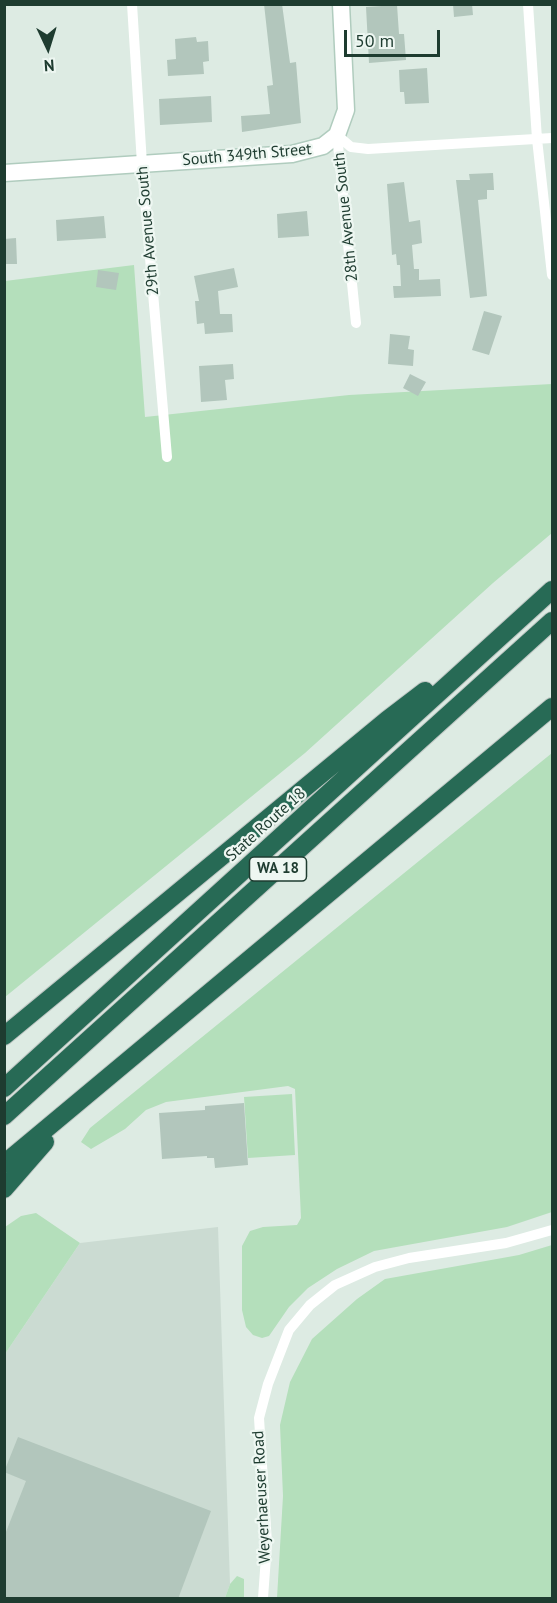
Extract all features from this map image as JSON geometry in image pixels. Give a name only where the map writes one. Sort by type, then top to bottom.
[{"type":"highway","name":"State Route 18","points":[[4,1088],[350,775],[496,638],[552,590]]},
{"type":"highway","name":"WA 18","points":[[4,1116],[552,621]]},
{"type":"highway","points":[[4,1036],[387,720],[496,638]]},
{"type":"highway","points":[[4,1164],[552,706]]},
{"type":"highway","points":[[4,1189],[82,1101]]},
{"type":"street","name":"29th Avenue South","points":[[132,4],[142,164],[167,457]]},
{"type":"street","name":"28th Avenue South","points":[[341,4],[346,103],[345,118],[337,135],[356,323]]},
{"type":"street","points":[[528,4],[537,139],[552,275]]},
{"type":"street","name":"South 349th Street","points":[[4,172],[292,154],[323,147],[337,135]]},
{"type":"street","points":[[337,135],[348,145],[359,149],[552,138]]},
{"type":"street","name":"Weyerhaeuser Road","points":[[263,1599],[267,1543],[259,1418],[268,1384],[289,1330],[310,1305],[335,1285],[375,1267],[409,1258],[506,1243],[552,1230]]},
{"type":"shaded area","points":[[218,1227],[230,1584],[225,1598],[5,1598],[5,1354],[80,1243]]},
{"type":"green space","points":[[134,265],[145,417],[349,395],[552,384],[552,533],[493,583],[305,753],[5,997],[5,281]]},
{"type":"green space","points":[[552,753],[552,1212],[507,1227],[374,1251],[337,1269],[308,1288],[289,1307],[269,1336],[262,1338],[253,1335],[246,1327],[242,1310],[242,1246],[250,1231],[263,1227],[297,1225],[301,1218],[295,1089],[288,1086],[166,1102],[146,1110],[125,1129],[91,1149],[81,1142],[90,1128]]},
{"type":"green space","points":[[292,1094],[295,1155],[248,1158],[244,1097]]},
{"type":"green space","points":[[36,1213],[80,1243],[5,1354],[5,1227],[21,1216]]},
{"type":"green space","points":[[552,1245],[552,1598],[277,1598],[283,1496],[280,1425],[290,1382],[312,1339],[357,1299],[385,1279],[519,1255]]},
{"type":"green space","points":[[237,1576],[244,1579],[244,1598],[225,1598],[230,1584]]},
{"type":"building","points":[[264,4],[282,4],[290,63],[296,62],[301,123],[242,132],[241,116],[270,114],[267,86],[273,85]]},
{"type":"building","points":[[453,4],[472,4],[473,15],[454,17]]},
{"type":"building","points":[[397,5],[399,34],[404,34],[406,60],[369,63],[366,7]]},
{"type":"building","points":[[196,37],[197,42],[208,41],[209,61],[203,62],[204,74],[168,76],[167,60],[176,59],[175,39]]},
{"type":"building","points":[[427,68],[429,103],[405,104],[404,92],[400,92],[399,70]]},
{"type":"building","points":[[211,96],[212,122],[160,125],[159,99]]},
{"type":"building","points":[[493,173],[494,190],[487,190],[487,199],[478,200],[487,296],[470,298],[456,180],[470,180],[469,174]]},
{"type":"building","points":[[404,182],[409,222],[420,220],[422,243],[412,245],[414,269],[419,269],[419,280],[440,279],[441,296],[394,298],[393,286],[401,286],[400,265],[397,265],[396,254],[392,255],[387,184]]},
{"type":"building","points":[[307,211],[309,236],[278,238],[277,214]]},
{"type":"building","points":[[104,216],[106,238],[57,241],[56,220]]},
{"type":"building","points":[[16,238],[17,264],[6,264],[4,239]]},
{"type":"building","points":[[234,268],[238,287],[218,291],[220,314],[232,314],[233,332],[205,334],[204,323],[197,324],[195,301],[199,301],[194,276]]},
{"type":"building","points":[[98,270],[119,273],[116,290],[96,287]]},
{"type":"building","points":[[484,311],[502,316],[489,355],[472,350]]},
{"type":"building","points":[[390,334],[410,336],[408,349],[414,350],[413,366],[388,364]]},
{"type":"building","points":[[233,364],[234,379],[225,380],[227,400],[201,402],[199,366]]},
{"type":"building","points":[[410,374],[426,382],[418,396],[403,388]]},
{"type":"building","points":[[244,1103],[248,1165],[215,1168],[214,1158],[207,1158],[207,1156],[162,1159],[159,1113],[205,1110],[205,1106]]},
{"type":"building","points":[[18,1437],[211,1511],[178,1599],[4,1599],[4,1537],[26,1481],[4,1472]]}]
